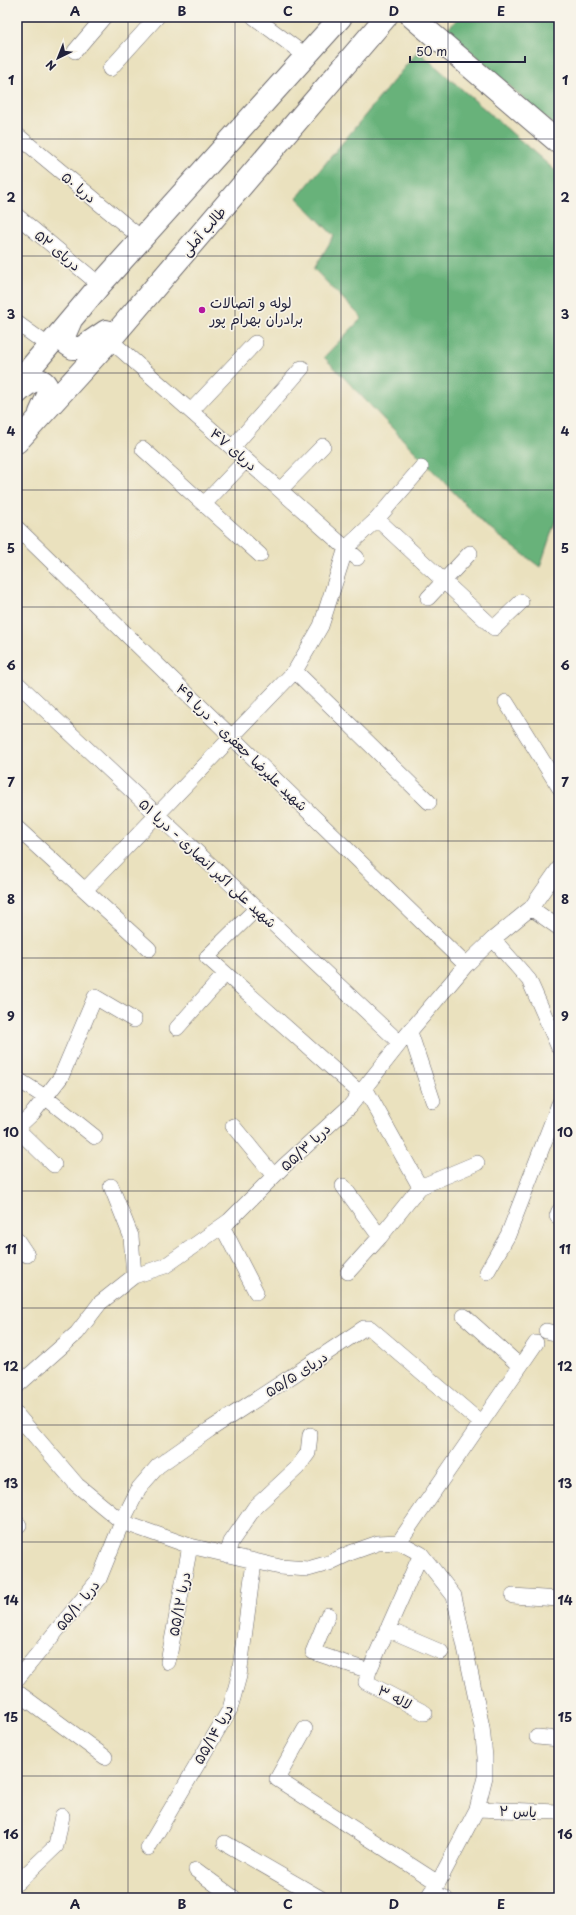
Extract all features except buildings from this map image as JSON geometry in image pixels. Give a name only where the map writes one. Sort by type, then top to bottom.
[{"type":"main road","points":[[17,384],[140,238],[341,17]]},
{"type":"main road","name":"طالب آملی","points":[[24,435],[110,340],[386,17]]},
{"type":"main road","points":[[412,17],[559,143]]},
{"type":"main road","points":[[74,315],[66,332],[65,340],[67,344],[73,348],[81,348],[134,311]]},
{"type":"main road","points":[[17,394],[25,386],[36,380],[41,380],[48,387],[49,393],[46,402],[24,435]]},
{"type":"street","points":[[75,51],[104,17]]},
{"type":"street","points":[[110,69],[157,17]]},
{"type":"street","points":[[254,17],[306,56]]},
{"type":"street","name":"دریا ۵۰","points":[[17,135],[140,238]]},
{"type":"street","name":"دریای ۵۲","points":[[17,216],[100,285]]},
{"type":"street","points":[[17,323],[49,346]]},
{"type":"street","name":"دریای ۴۷","points":[[110,340],[357,558]]},
{"type":"street","points":[[191,411],[255,342]]},
{"type":"street","points":[[232,448],[302,368]]},
{"type":"street","points":[[280,490],[323,446]]},
{"type":"street","points":[[143,449],[260,555]]},
{"type":"street","points":[[204,504],[246,460]]},
{"type":"street","points":[[85,890],[295,670],[321,626],[346,548],[377,518],[422,468]]},
{"type":"street","points":[[377,518],[494,628],[521,602]]},
{"type":"street","name":"شهید علیرضا جعفری - دریا ۴۹","points":[[17,528],[466,965]]},
{"type":"street","points":[[428,598],[470,553]]},
{"type":"street","points":[[295,670],[429,802]]},
{"type":"street","name":"شهید علی اکبر انصاری - دریا ۵۱","points":[[17,682],[256,908],[405,1037]]},
{"type":"street","points":[[506,702],[559,788]]},
{"type":"street","points":[[17,828],[149,949]]},
{"type":"street","name":"دریا ۵۵/۳","points":[[17,1386],[77,1333],[100,1303],[134,1276],[165,1266],[229,1221],[274,1176],[350,1106],[405,1037],[466,965],[493,939],[531,908],[559,868]]},
{"type":"street","points":[[256,908],[207,957],[362,1090],[420,1187]]},
{"type":"street","points":[[531,908],[559,928]]},
{"type":"street","points":[[493,939],[529,980],[559,1048]]},
{"type":"street","points":[[176,1028],[226,974]]},
{"type":"street","points":[[54,1165],[17,1128],[33,1113],[61,1078],[95,997],[134,1020]]},
{"type":"street","points":[[405,1037],[433,1101]]},
{"type":"street","points":[[17,1079],[45,1097],[95,1137]]},
{"type":"street","points":[[486,1272],[508,1234],[559,1104]]},
{"type":"street","points":[[233,1126],[274,1176]]},
{"type":"street","points":[[348,1272],[380,1237],[420,1187],[477,1163]]},
{"type":"street","points":[[111,1186],[132,1236],[134,1276]]},
{"type":"street","points":[[343,1186],[380,1237]]},
{"type":"street","points":[[559,1211],[556,1216],[559,1218]]},
{"type":"street","points":[[222,1226],[256,1292]]},
{"type":"street","points":[[17,1240],[27,1255]]},
{"type":"street","points":[[464,1316],[520,1366]]},
{"type":"street","name":"دریای ۵۵/۵","points":[[122,1522],[139,1488],[158,1466],[209,1430],[364,1328],[370,1328],[480,1422]]},
{"type":"street","points":[[398,1542],[536,1343]]},
{"type":"street","points":[[17,1415],[76,1485],[122,1522],[190,1546],[280,1568],[308,1569],[329,1564],[350,1553],[378,1543],[398,1542],[420,1554],[454,1596],[482,1727],[485,1757],[485,1777],[477,1809],[435,1893],[277,1779],[305,1729]]},
{"type":"street","points":[[227,1555],[231,1542],[256,1507],[297,1468],[308,1453],[310,1435]]},
{"type":"street","name":"دریا ۵۵/۱۰","points":[[17,1679],[99,1579],[122,1522]]},
{"type":"street","name":"دریا ۵۵/۱۲","points":[[168,1662],[190,1546]]},
{"type":"street","points":[[367,1677],[420,1554]]},
{"type":"street","name":"دریا ۵۵/۱۴","points":[[148,1848],[230,1709],[239,1676],[254,1562]]},
{"type":"street","points":[[513,1596],[559,1599]]},
{"type":"street","name":"لاله ۳","points":[[328,1615],[312,1652],[367,1677],[425,1713]]},
{"type":"street","points":[[387,1629],[441,1652]]},
{"type":"street","points":[[17,1692],[105,1757]]},
{"type":"street","points":[[536,1737],[559,1739]]},
{"type":"street","name":"یاس ۲","points":[[477,1809],[559,1812]]},
{"type":"street","points":[[17,1883],[56,1846],[62,1816]]},
{"type":"street","points":[[225,1843],[320,1898]]},
{"type":"street","points":[[196,1870],[234,1898]]},
{"type":"green space","points":[[459,17],[559,17],[559,130],[447,30]]},
{"type":"green space","points":[[418,51],[559,174],[559,510],[540,567],[486,526],[324,357],[362,318],[314,269],[334,236],[297,198]]},
{"type":"place","name":"لوله و اتصالات برادران بهرام پور","points":[[202,310]]}]
